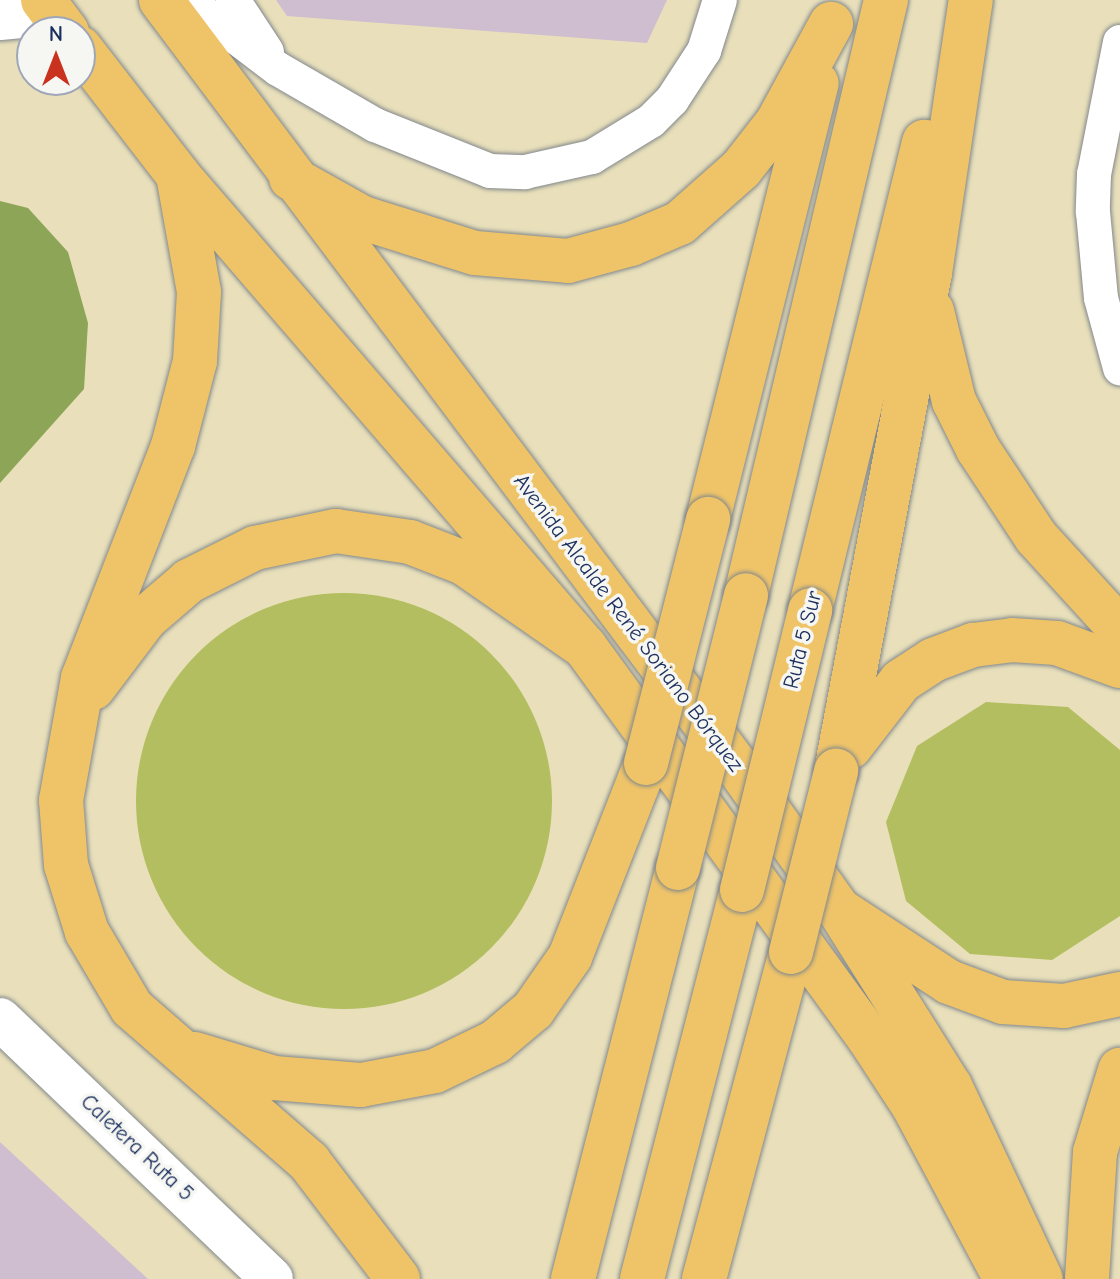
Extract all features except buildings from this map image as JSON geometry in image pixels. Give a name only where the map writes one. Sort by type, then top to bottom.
[{"type":"main road","name":"Avenida Alcalde René Soriano Bórquez","points":[[161,0],[291,178],[736,765],[839,910],[950,1086],[1041,1279]]},
{"type":"main road","points":[[573,1279],[746,595],[886,0]]},
{"type":"main road","name":"Ruta 5 Sur","points":[[642,1279],[742,890],[958,0]]},
{"type":"main road","points":[[704,1279],[842,760],[930,273],[971,0]]},
{"type":"main road","points":[[291,178],[363,218],[475,253],[568,261],[631,244],[680,223],[741,169],[777,123],[834,12]]},
{"type":"main road","points":[[148,1027],[214,1062],[304,1082],[388,1082],[435,1071],[476,1053],[533,1010],[570,957],[646,763],[834,12]]},
{"type":"main road","points":[[96,69],[178,175],[585,647],[720,826],[913,1105],[1006,1279]]},
{"type":"main road","points":[[178,175],[199,292],[193,373],[173,446],[98,631],[68,741],[61,800],[72,890],[98,956],[148,1027],[309,1162],[398,1279]]},
{"type":"main road","points":[[930,273],[941,359],[965,426],[1036,537],[1120,629]]},
{"type":"main road","points":[[68,741],[98,678],[167,598],[210,568],[283,539],[363,532],[423,547],[491,578],[585,647]]},
{"type":"main road","points":[[842,760],[901,681],[961,648],[1035,641],[1072,646],[1120,666]]},
{"type":"main road","points":[[839,910],[949,982],[1003,1002],[1064,1006],[1120,994]]},
{"type":"main road","points":[[1087,1279],[1095,1152],[1120,1070]]},
{"type":"street","points":[[187,0],[278,69],[426,149],[490,171],[559,167],[623,141],[672,100],[704,51],[720,0]]},
{"type":"street","points":[[233,0],[278,69]]},
{"type":"street","points":[[0,19],[55,15]]},
{"type":"street","points":[[1120,42],[1094,174],[1093,212],[1101,298],[1120,368]]},
{"type":"street","name":"Caletera Ruta 5","points":[[0,1019],[272,1279]]},
{"type":"shaded area","points":[[276,0],[667,0],[647,43],[287,16]]},
{"type":"shaded area","points":[[0,1142],[148,1279],[0,1279]]},
{"type":"green space","points":[[0,201],[28,208],[68,252],[88,323],[84,389],[0,483]]},
{"type":"green space","points":[[344,593],[385,597],[424,609],[460,628],[491,654],[517,685],[536,721],[548,760],[552,801],[548,842],[536,881],[517,917],[491,948],[460,974],[424,993],[385,1005],[344,1009],[303,1005],[264,993],[228,974],[197,948],[171,917],[152,881],[140,842],[136,801],[140,760],[152,721],[171,685],[197,654],[228,628],[264,609],[303,597]]},
{"type":"green space","points":[[986,702],[1068,707],[1120,750],[1120,916],[1052,960],[970,954],[906,901],[886,822],[917,746]]}]
